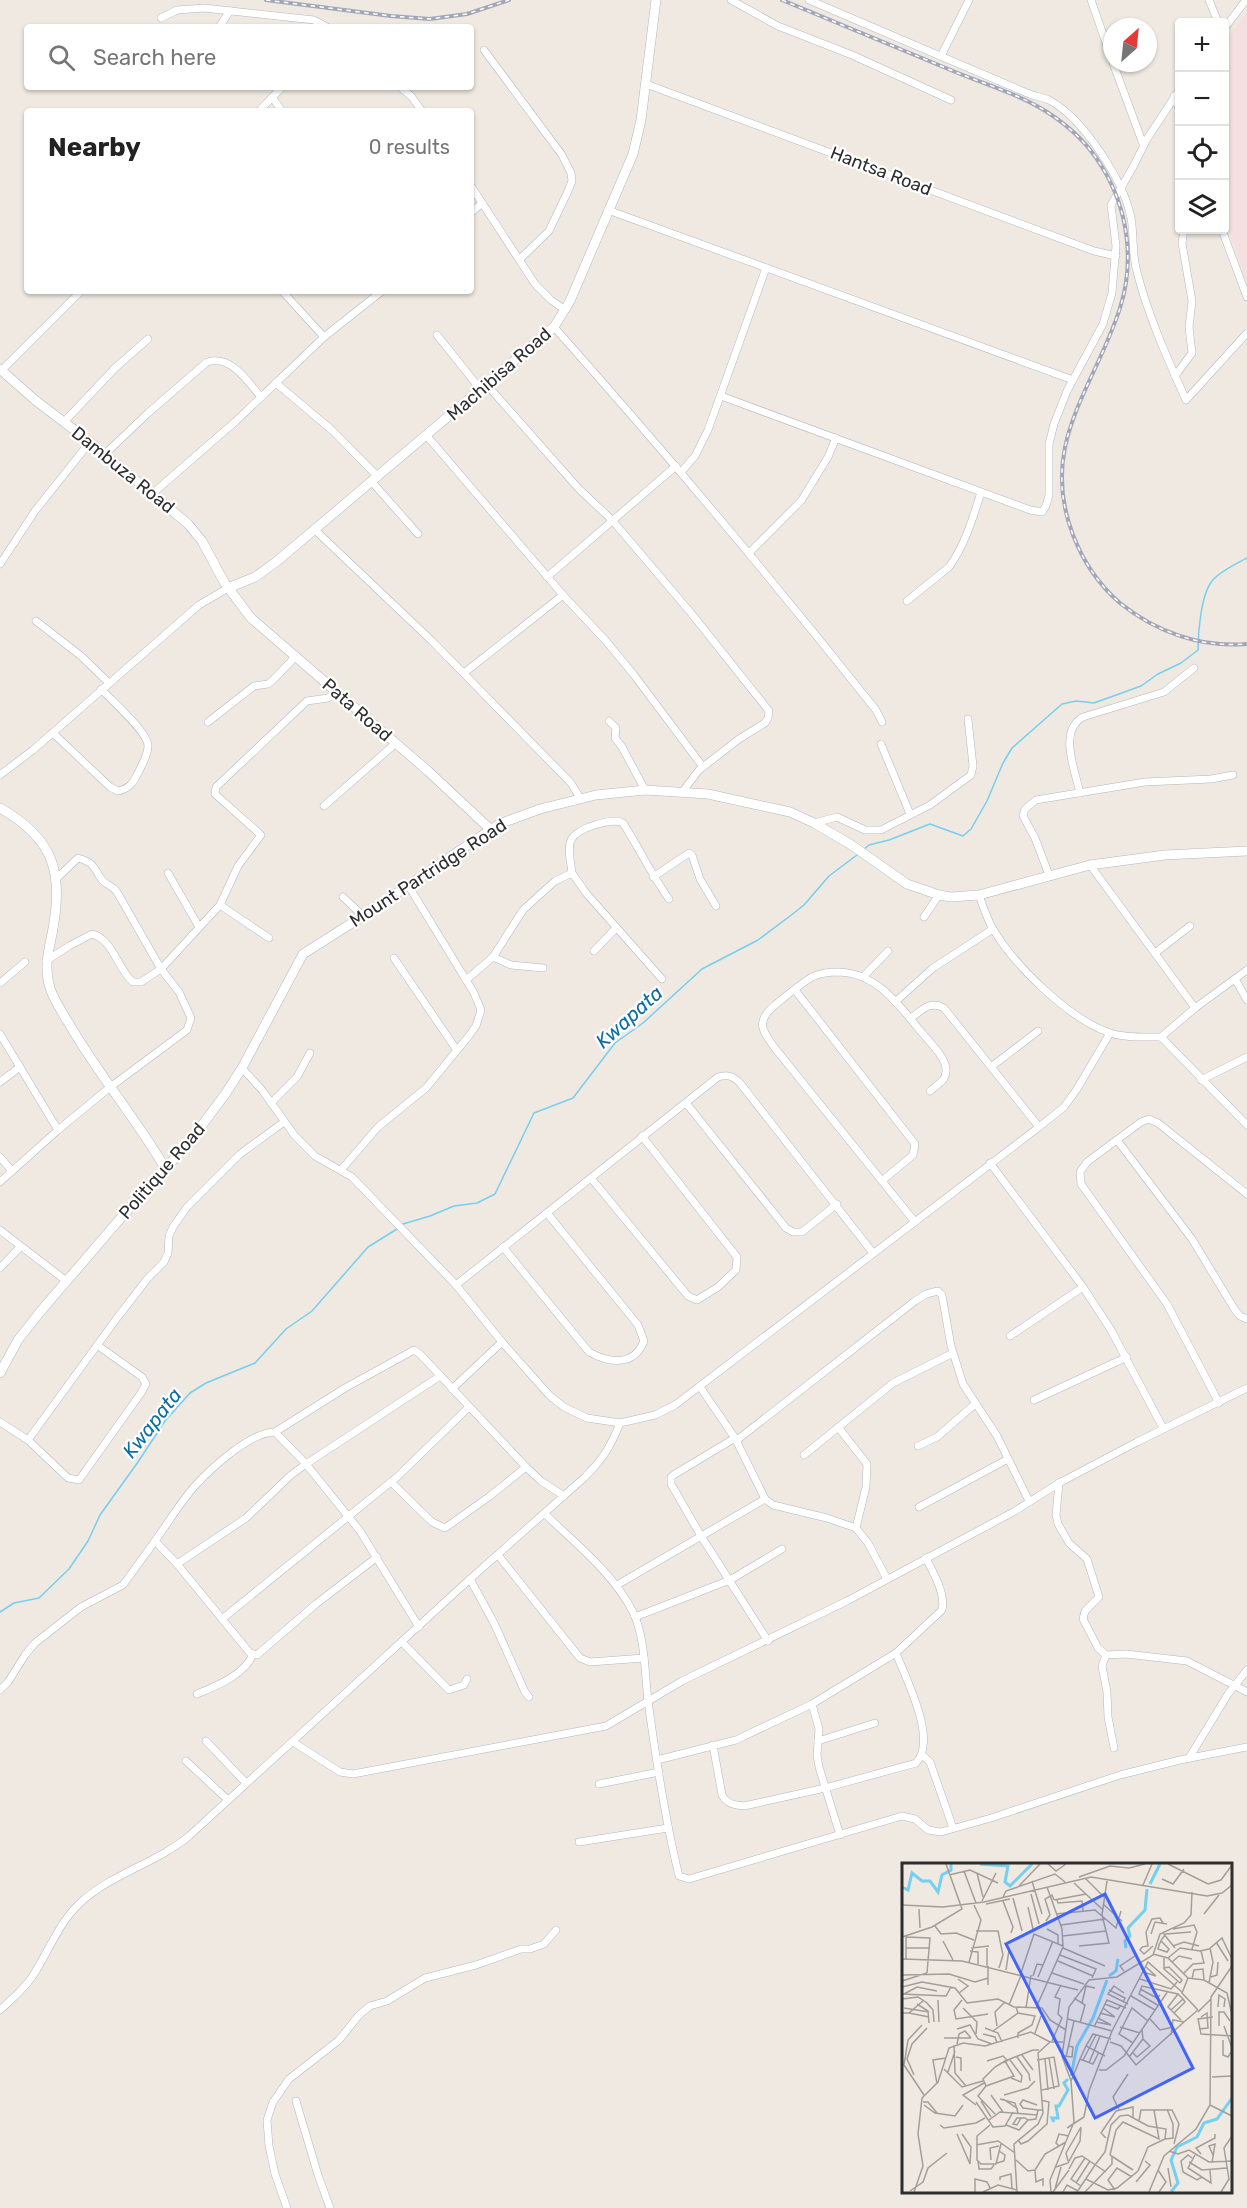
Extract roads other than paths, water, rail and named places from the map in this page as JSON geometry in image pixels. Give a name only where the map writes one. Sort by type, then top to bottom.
[{"type":"street","name":"Machibisa Road","points":[[228,588],[255,577],[315,530],[554,327],[565,310],[633,154],[646,84],[656,0]]},
{"type":"street","points":[[731,0],[778,26],[852,55],[951,100]]},
{"type":"street","points":[[809,0],[1046,99],[1058,106],[1084,131],[1111,168],[1121,187],[1131,217],[1136,268],[1150,312],[1186,400],[1247,333]]},
{"type":"street","points":[[941,56],[969,0]]},
{"type":"street","points":[[1092,0],[1103,32]]},
{"type":"street","points":[[1209,0],[1216,18]]},
{"type":"street","points":[[1229,22],[1246,0]]},
{"type":"street","points":[[161,18],[177,10],[189,8],[314,20],[321,24]]},
{"type":"street","points":[[221,24],[230,11]]},
{"type":"street","points":[[484,50],[562,155],[571,173],[572,181],[553,224],[544,237],[520,259]]},
{"type":"street","points":[[1117,72],[1143,144]]},
{"type":"street","name":"Hantsa Road","points":[[646,84],[1094,250],[1116,256]]},
{"type":"street","points":[[262,108],[279,90]]},
{"type":"street","points":[[404,90],[420,108]]},
{"type":"street","points":[[721,396],[1036,512],[1042,512],[1049,495],[1049,444],[1057,414],[1109,306],[1116,256],[1110,208],[1143,144],[1174,96]]},
{"type":"street","points":[[272,97],[280,108]]},
{"type":"street","points":[[474,191],[543,293],[565,310]]},
{"type":"street","points":[[474,210],[482,203]]},
{"type":"street","points":[[608,210],[1073,380]]},
{"type":"street","points":[[1175,376],[1192,353],[1189,327],[1192,301],[1182,243],[1183,234]]},
{"type":"street","points":[[1223,234],[1247,297]]},
{"type":"street","points":[[547,577],[612,520],[679,469],[690,464],[701,445],[721,396],[766,268]]},
{"type":"street","points":[[2,373],[78,294]]},
{"type":"street","points":[[285,294],[324,338]]},
{"type":"street","points":[[152,494],[324,338],[378,294]]},
{"type":"street","points":[[554,327],[679,469],[749,553],[876,710],[882,722]]},
{"type":"street","points":[[437,335],[579,489],[612,520],[691,613],[769,711],[765,723],[739,739],[703,767],[683,791]]},
{"type":"street","points":[[64,422],[116,368],[148,339]]},
{"type":"street","points":[[105,454],[207,362],[219,360],[230,364],[261,397]]},
{"type":"street","name":"Dambuza Road","points":[[2,373],[179,516],[199,536],[228,588]]},
{"type":"street","points":[[276,383],[333,430],[418,534]]},
{"type":"street","points":[[427,436],[547,577],[606,641],[703,767]]},
{"type":"street","points":[[749,553],[801,501],[828,457],[836,438]]},
{"type":"street","points":[[0,564],[35,511],[90,442]]},
{"type":"street","points":[[907,602],[954,561],[969,529],[981,492]]},
{"type":"street","points":[[315,530],[464,673],[570,783],[580,798]]},
{"type":"street","points":[[0,775],[53,733],[199,605],[228,588]]},
{"type":"street","name":"Pata Road","points":[[228,588],[251,618],[396,743],[490,829]]},
{"type":"street","points":[[464,673],[563,595]]},
{"type":"street","points":[[36,621],[81,656],[109,682]]},
{"type":"street","points":[[208,722],[254,686],[268,684],[296,657]]},
{"type":"street","points":[[1080,793],[1069,734],[1075,721],[1164,692],[1194,668]]},
{"type":"street","points":[[53,733],[110,787],[118,791],[127,788],[136,778],[148,748],[148,742],[138,727],[101,689]]},
{"type":"street","points":[[46,961],[92,934],[104,942],[133,982],[141,982],[161,969],[220,905],[238,866],[261,835],[215,794],[216,787],[307,701],[328,698],[337,692]]},
{"type":"street","points":[[814,823],[837,817],[865,830],[881,830],[930,805],[971,775],[973,765],[968,719]]},
{"type":"street","points":[[609,721],[616,728],[615,738],[645,789]]},
{"type":"street","points":[[324,807],[396,743]]},
{"type":"street","points":[[881,744],[910,814]]},
{"type":"street","points":[[1049,875],[1035,838],[1023,816],[1025,809],[1036,800],[1145,782],[1211,779],[1233,775]]},
{"type":"street","name":"Mount Partridge Road","points":[[303,954],[490,829],[540,809],[580,798],[645,789],[683,791],[790,812],[850,844],[907,884],[939,895],[966,897],[979,895],[1090,865],[1165,855],[1247,851]]},
{"type":"street","points":[[0,808],[34,831],[48,854],[56,879],[56,907],[46,961],[47,977],[53,995],[109,1088],[145,1133],[165,1168]]},
{"type":"street","points":[[662,979],[586,893],[572,873],[570,845],[574,835],[588,827],[615,820],[623,823],[653,877],[669,899]]},
{"type":"street","points":[[653,877],[689,853],[692,855],[700,879],[716,906]]},
{"type":"street","points":[[0,1182],[109,1088],[180,1036],[191,1023],[187,1004],[161,969],[117,892],[103,881],[94,866],[78,858],[56,879]]},
{"type":"street","points":[[1090,865],[1195,1008]]},
{"type":"street","points":[[168,873],[199,927]]},
{"type":"street","points":[[466,980],[493,957],[523,910],[555,881],[572,873]]},
{"type":"street","points":[[341,1170],[378,1126],[426,1088],[476,1026],[481,1010],[466,980],[408,885]]},
{"type":"street","points":[[924,917],[939,895]]},
{"type":"street","points":[[979,895],[993,929],[1011,953],[1053,998],[1110,1033],[1161,1037],[1247,1125]]},
{"type":"street","points":[[344,897],[363,916]]},
{"type":"street","points":[[220,905],[269,938]]},
{"type":"street","points":[[1155,953],[1190,926]]},
{"type":"street","points":[[594,951],[616,928]]},
{"type":"street","points":[[895,1002],[933,968],[993,929]]},
{"type":"street","points":[[864,976],[888,951]]},
{"type":"street","name":"Politique Road","points":[[0,1373],[18,1340],[65,1280],[188,1144],[242,1068],[303,954]]},
{"type":"street","points":[[493,957],[511,965],[543,968]]},
{"type":"street","points":[[394,958],[456,1049]]},
{"type":"street","points":[[0,982],[25,962]]},
{"type":"street","points":[[1161,1037],[1195,1008],[1247,970]]},
{"type":"street","points":[[915,1222],[765,1034],[762,1026],[767,1014],[812,977],[848,972],[864,976],[877,983],[910,1018],[940,1056],[946,1070],[942,1082],[930,1091]]},
{"type":"street","points":[[1235,979],[1247,1000]]},
{"type":"street","points":[[795,990],[915,1144],[913,1155],[883,1180]]},
{"type":"street","points":[[910,1018],[929,1005],[935,1004],[944,1008],[1039,1127]]},
{"type":"street","points":[[991,1067],[1038,1031]]},
{"type":"street","points":[[242,1068],[284,1122],[315,1156],[352,1177],[456,1285],[549,1395],[564,1407],[587,1418],[620,1423],[655,1415],[675,1405],[1039,1127],[1064,1107],[1110,1033]]},
{"type":"street","points":[[0,1034],[58,1130]]},
{"type":"street","points":[[271,1103],[297,1077],[310,1053]]},
{"type":"street","points":[[1201,1080],[1247,1057]]},
{"type":"street","points":[[0,1082],[20,1067]]},
{"type":"street","points":[[456,1285],[642,1136],[718,1077],[723,1076],[735,1078],[873,1252]]},
{"type":"street","points":[[686,1103],[786,1228],[793,1232],[802,1232],[837,1204]]},
{"type":"street","points":[[1219,1403],[1167,1304],[1082,1184],[1080,1172],[1087,1162],[1146,1119],[1152,1120],[1247,1194]]},
{"type":"street","points":[[28,1440],[148,1278],[164,1262],[168,1253],[169,1236],[187,1207],[240,1154],[284,1122]]},
{"type":"street","points":[[591,1178],[688,1296],[697,1300],[718,1287],[736,1270],[737,1257],[642,1136]]},
{"type":"street","points":[[1118,1140],[1192,1239],[1235,1310],[1247,1319]]},
{"type":"street","points":[[0,1157],[12,1171]]},
{"type":"street","points":[[990,1163],[1083,1287],[1127,1357],[1163,1428]]},
{"type":"street","points":[[503,1247],[589,1352],[608,1361],[616,1362],[634,1355],[644,1341],[638,1325],[547,1213]]},
{"type":"street","points":[[0,1230],[65,1280]]},
{"type":"street","points":[[0,1268],[20,1247]]},
{"type":"street","points":[[1010,1336],[1083,1287]]},
{"type":"street","points":[[768,1641],[676,1495],[670,1480],[682,1468],[736,1439],[926,1294],[938,1291],[942,1295],[952,1353],[963,1384],[997,1436],[1029,1502]]},
{"type":"street","points":[[452,1389],[502,1342]]},
{"type":"street","points":[[0,1422],[28,1440],[68,1478],[77,1480],[85,1473],[146,1383],[142,1377],[97,1345]]},
{"type":"street","points":[[0,1690],[35,1643],[81,1606],[123,1585],[193,1488],[244,1444],[267,1432],[275,1432],[293,1418],[412,1350],[420,1354],[526,1467],[541,1481],[564,1496]]},
{"type":"street","points":[[804,1455],[893,1383],[952,1353]]},
{"type":"street","points":[[1034,1400],[1127,1357]]},
{"type":"street","points":[[177,1564],[246,1518],[291,1475],[306,1464],[440,1376]]},
{"type":"street","points":[[700,1387],[736,1439],[765,1499],[773,1505],[827,1518],[856,1528],[868,1543],[887,1579]]},
{"type":"street","points":[[293,1742],[340,1772],[353,1774],[598,1729],[622,1718],[682,1681],[768,1641],[887,1579],[1163,1428],[1247,1388]]},
{"type":"street","points":[[918,1446],[937,1437],[975,1404]]},
{"type":"street","points":[[222,1618],[411,1465],[469,1407]]},
{"type":"street","points":[[0,2010],[19,1994],[32,1977],[46,1951],[77,1905],[89,1895],[184,1841],[601,1461],[612,1444],[620,1423]]},
{"type":"street","points":[[838,1427],[867,1464],[866,1487],[856,1528]]},
{"type":"street","points":[[275,1432],[306,1464],[348,1517],[377,1557],[419,1627]]},
{"type":"street","points":[[919,1507],[1008,1459]]},
{"type":"street","points":[[391,1482],[432,1522],[445,1528],[526,1467]]},
{"type":"street","points":[[1059,1483],[1056,1515],[1058,1524],[1069,1543],[1087,1559],[1099,1597],[1085,1611],[1083,1619],[1098,1648],[1106,1655],[1126,1654],[1187,1661],[1247,1692]]},
{"type":"street","points":[[617,1585],[765,1499]]},
{"type":"street","points":[[545,1514],[617,1585],[635,1617],[644,1658],[648,1700],[668,1828],[680,1876],[689,1879],[902,1816],[915,1819],[925,1828],[940,1832],[991,1818],[1120,1775],[1247,1747]]},
{"type":"street","points":[[155,1541],[253,1654],[260,1653],[316,1604],[377,1557]]},
{"type":"street","points":[[635,1617],[730,1580],[782,1550]]},
{"type":"street","points":[[498,1555],[580,1659],[590,1662],[644,1658]]},
{"type":"street","points":[[657,1760],[736,1740],[752,1733],[812,1704],[896,1653],[942,1610],[939,1586],[926,1558]]},
{"type":"street","points":[[470,1579],[529,1697]]},
{"type":"street","points":[[402,1642],[449,1690],[464,1685],[466,1680]]},
{"type":"street","points":[[713,1745],[722,1795],[732,1805],[744,1806],[825,1788],[916,1763],[922,1755],[924,1733],[896,1653]]},
{"type":"street","points":[[197,1694],[217,1686],[230,1677],[248,1664],[253,1654]]},
{"type":"street","points":[[1106,1655],[1102,1666],[1114,1748]]},
{"type":"street","points":[[1189,1758],[1234,1686],[1247,1670]]},
{"type":"street","points":[[812,1704],[819,1729],[818,1755],[825,1788],[840,1835]]},
{"type":"street","points":[[818,1741],[875,1723]]},
{"type":"street","points":[[206,1741],[246,1783]]},
{"type":"street","points":[[922,1755],[930,1762],[952,1828]]},
{"type":"street","points":[[186,1761],[228,1800]]},
{"type":"street","points":[[599,1784],[659,1772]]},
{"type":"street","points":[[579,1842],[668,1828]]},
{"type":"street","points":[[287,2208],[268,2146],[267,2120],[273,2102],[290,2079],[339,2040],[359,2015],[370,2006],[387,2001],[425,1978],[544,1944],[556,1930]]},
{"type":"street","points":[[296,2101],[330,2208]]},
{"type":"waterway","name":"Kwapata","points":[[863,850],[869,845],[930,824],[963,836],[971,829],[987,801],[1012,748],[1062,704],[1076,701],[1094,703],[1141,686],[1158,674],[1181,663],[1198,650],[1201,614],[1208,587],[1219,574],[1247,558]]},
{"type":"waterway","name":"Kwapata","points":[[403,1224],[454,1206],[477,1203],[495,1194],[534,1113],[573,1098],[615,1043],[643,1023],[702,969],[758,940],[790,916],[804,905],[829,876],[857,855]]},
{"type":"waterway","name":"Kwapata","points":[[0,1612],[14,1603],[39,1598],[69,1569],[88,1541],[100,1515],[165,1421],[190,1393],[206,1383],[255,1363],[286,1329],[312,1311],[368,1247],[397,1229]]},
{"type":"railway","points":[[266,0],[430,19],[467,14],[509,0]]},
{"type":"railway","points":[[782,0],[1025,100],[1063,123],[1097,159],[1111,183],[1123,218],[1128,254],[1127,272],[1120,308],[1084,391],[1066,445],[1062,473],[1064,502],[1073,535],[1087,563],[1099,580],[1112,596],[1134,613],[1180,636],[1213,643],[1247,644]]}]
